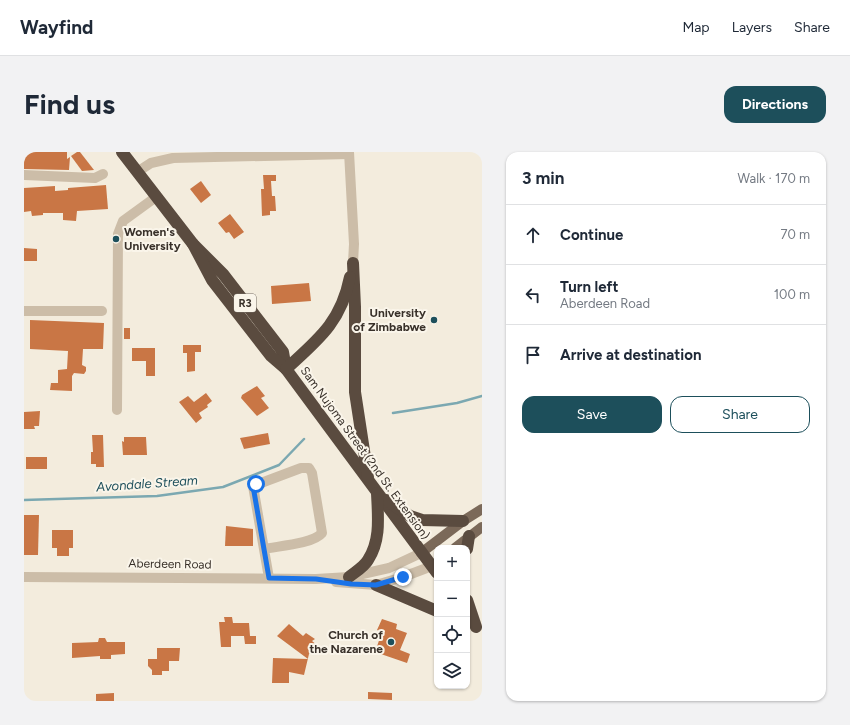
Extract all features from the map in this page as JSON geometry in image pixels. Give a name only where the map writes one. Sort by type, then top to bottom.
[{"type":"highway","name":"Sam Nujoma Street (2nd St. Extension)","points":[[122,152],[193,244],[223,274],[283,352],[286,369],[421,553],[434,566]]},
{"type":"highway","points":[[286,369],[330,326],[344,301],[353,263]]},
{"type":"highway","points":[[353,263],[355,307],[355,392],[368,480]]},
{"type":"highway","points":[[377,493],[410,516],[422,520],[463,520]]},
{"type":"highway","points":[[349,577],[367,561],[376,542],[378,530],[377,493]]},
{"type":"highway","points":[[376,585],[434,610]]},
{"type":"highway","points":[[470,608],[478,631]]},
{"type":"highway","points":[[468,617],[478,631]]},
{"type":"main road","points":[[421,553],[463,520],[482,508]]},
{"type":"main road","points":[[468,543],[482,527]]},
{"type":"street","points":[[137,172],[151,163],[173,158],[349,153],[354,244],[353,263]]},
{"type":"street","points":[[24,175],[95,178],[103,174]]},
{"type":"street","points":[[118,410],[118,234],[123,221],[156,197]]},
{"type":"street","points":[[24,311],[102,311]]},
{"type":"street","points":[[264,549],[310,540],[318,537],[322,533],[312,473],[309,468],[301,468],[253,486],[269,578]]},
{"type":"street","name":"Aberdeen Road","points":[[24,577],[316,579],[349,577],[389,568],[421,553]]},
{"type":"street","name":"Aberdeen Road","points":[[316,579],[351,584],[376,585],[434,567]]},
{"type":"building","points":[[24,152],[67,152],[67,159],[70,157],[69,170],[24,169]]},
{"type":"building","points":[[77,152],[80,152],[94,170],[82,171],[71,156]]},
{"type":"building","points":[[263,175],[276,175],[276,181],[271,181],[272,196],[275,196],[276,211],[270,211],[270,215],[262,216],[261,189],[264,189]]},
{"type":"building","points":[[201,181],[211,195],[201,203],[190,189]]},
{"type":"building","points":[[106,185],[108,209],[77,211],[76,221],[63,220],[63,213],[43,213],[43,215],[32,216],[31,211],[24,212],[24,188],[55,186],[55,191],[68,190],[68,188]]},
{"type":"building","points":[[230,214],[244,232],[234,239],[229,232],[226,233],[218,223]]},
{"type":"building","points":[[24,248],[37,249],[37,261],[24,261]]},
{"type":"building","points":[[309,283],[311,301],[272,304],[271,286]]},
{"type":"building","points":[[30,320],[104,323],[103,349],[83,349],[82,365],[86,367],[86,371],[84,374],[74,373],[72,376],[72,391],[50,390],[51,383],[58,383],[58,370],[67,369],[68,351],[30,349]]},
{"type":"building","points":[[124,328],[130,328],[130,339],[124,339]]},
{"type":"building","points":[[183,345],[201,345],[201,352],[195,352],[195,371],[187,372],[187,353],[183,353]]},
{"type":"building","points":[[132,348],[155,348],[155,376],[146,376],[146,361],[132,361]]},
{"type":"building","points":[[257,386],[265,396],[261,398],[269,408],[257,416],[241,398],[242,395]]},
{"type":"building","points":[[206,393],[212,401],[207,405],[208,407],[199,413],[202,418],[196,423],[179,402],[188,396],[194,402]]},
{"type":"building","points":[[40,411],[39,426],[34,426],[35,429],[24,429],[24,412]]},
{"type":"building","points":[[268,433],[270,444],[244,449],[240,438]]},
{"type":"building","points":[[92,435],[103,435],[104,467],[96,467],[96,464],[91,464],[91,452],[93,452]]},
{"type":"building","points":[[124,437],[146,437],[147,455],[123,455],[122,441],[124,442]]},
{"type":"building","points":[[26,457],[47,457],[47,469],[26,469]]},
{"type":"building","points":[[24,515],[39,515],[38,555],[24,555]]},
{"type":"building","points":[[226,526],[253,529],[253,546],[225,546]]},
{"type":"building","points":[[52,530],[73,530],[73,548],[69,548],[69,556],[57,556],[57,548],[52,548]]},
{"type":"building","points":[[224,617],[232,617],[233,623],[249,623],[250,636],[231,636],[231,647],[221,647],[219,622],[225,622]]},
{"type":"building","name":"Church of the Nazarene","points":[[382,619],[397,624],[396,629],[407,633],[400,650],[410,654],[407,663],[375,652],[382,632],[377,630]]},
{"type":"building","points":[[289,624],[303,636],[306,633],[315,639],[312,641],[318,646],[309,654],[308,659],[277,636]]},
{"type":"building","points":[[244,636],[256,636],[256,644],[245,644]]},
{"type":"building","points":[[99,638],[105,638],[107,642],[125,642],[125,654],[111,655],[111,659],[100,659],[100,656],[72,658],[72,643],[98,642]]},
{"type":"building","points":[[157,648],[180,648],[179,661],[169,661],[169,671],[162,671],[162,675],[152,675],[152,670],[148,666],[148,659],[157,659]]},
{"type":"building","points":[[273,658],[308,659],[304,675],[289,672],[289,683],[272,683]]},
{"type":"building","points":[[368,692],[392,693],[392,700],[368,699]]},
{"type":"building","points":[[114,693],[114,701],[96,701],[96,694]]},
{"type":"waterway","name":"Avondale Stream","points":[[393,413],[457,403],[482,396]]},
{"type":"waterway","name":"Avondale Stream","points":[[24,500],[157,496],[223,487],[279,465],[304,439]]},
{"type":"place","name":"Women's University","points":[[116,239]]},
{"type":"place","name":"University of Zimbabwe","points":[[434,320]]},
{"type":"place","name":"Church of the Nazarene","points":[[391,642]]},
{"type":"route","points":[[256,484],[253,486],[269,578],[316,579],[351,584],[376,585],[403,577]]}]
